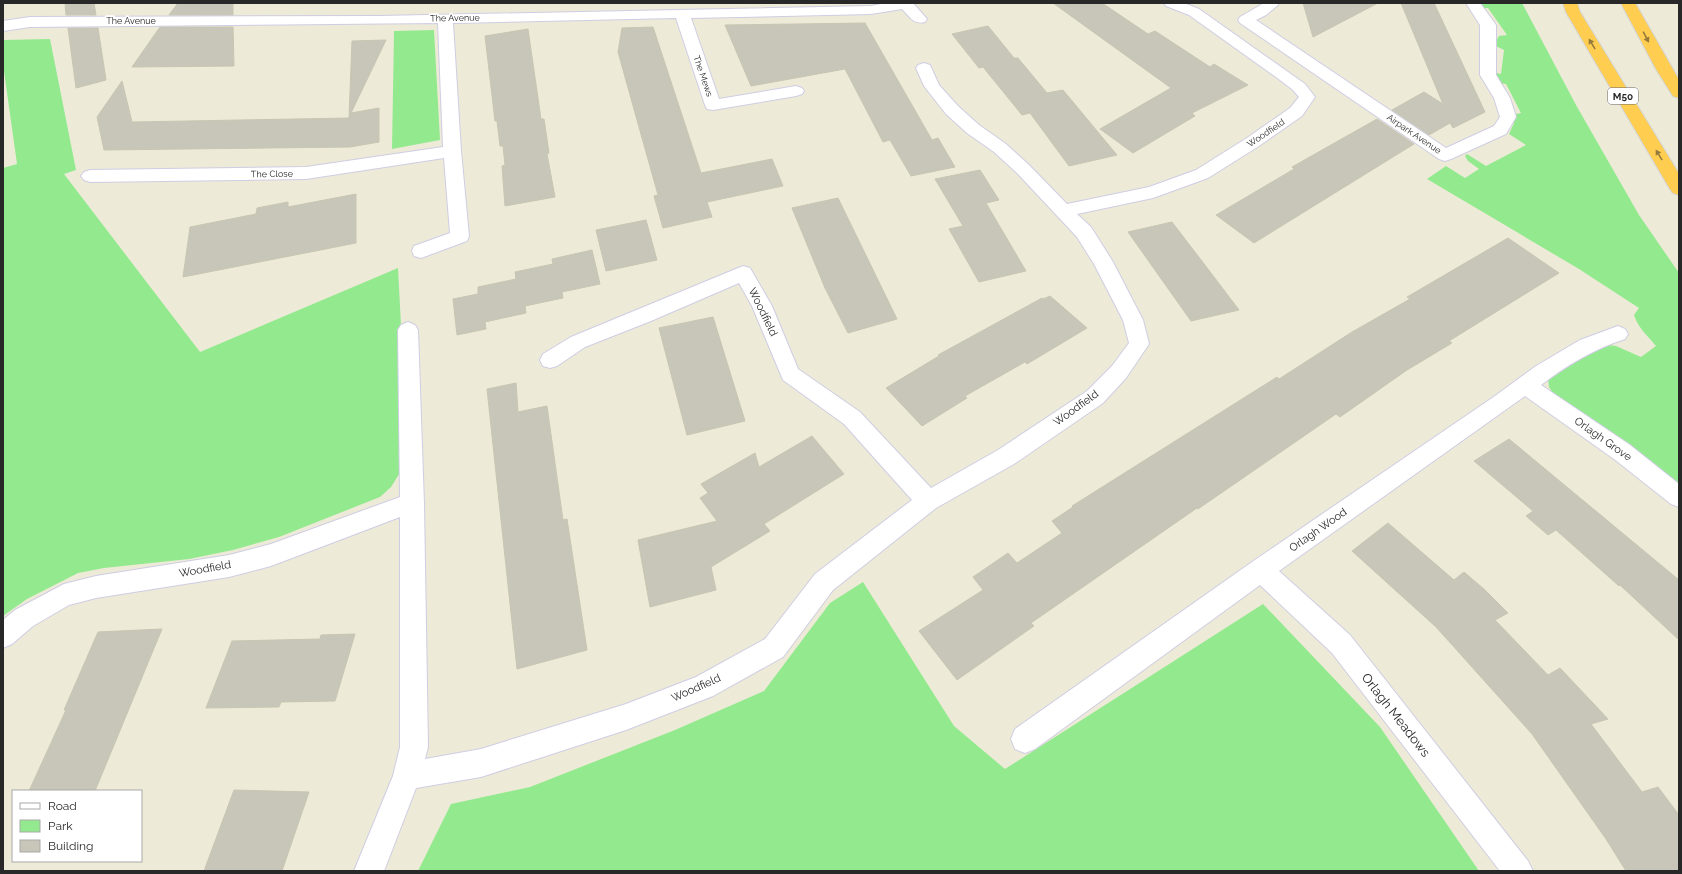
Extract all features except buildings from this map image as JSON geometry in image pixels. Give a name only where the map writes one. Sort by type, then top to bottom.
[{"type":"highway","name":"M50","points":[[1570,3],[1573,12],[1679,189]]},
{"type":"highway","points":[[1628,3],[1664,70],[1679,93]]},
{"type":"street","name":"Woodfield","points":[[1063,212],[1153,192],[1202,174],[1253,142],[1296,112],[1307,97],[1299,87],[1282,74],[1200,16],[1171,3]]},
{"type":"street","name":"Airpark Avenue","points":[[1271,3],[1271,5],[1261,12],[1245,20],[1445,155],[1500,130],[1508,117],[1502,98],[1488,76],[1488,25],[1473,3]]},
{"type":"street","name":"The Avenue","points":[[3,26],[30,22],[445,19],[870,10],[906,4],[920,19]]},
{"type":"street","points":[[30,22],[39,7]]},
{"type":"street","name":"The Mews","points":[[682,13],[713,105],[796,90]]},
{"type":"street","points":[[421,251],[460,236],[452,151],[445,19]]},
{"type":"street","name":"Woodfield","points":[[407,776],[496,758],[626,717],[704,687],[774,648],[824,582],[928,501],[1006,456],[1094,397],[1119,372],[1140,344],[1133,320],[1103,262],[1084,232],[1023,169],[1000,148],[973,129],[952,110],[932,86],[924,68]]},
{"type":"street","name":"The Close","points":[[90,176],[306,174],[452,151]]},
{"type":"street","name":"Woodfield","points":[[550,360],[578,342],[644,316],[743,273],[762,306],[790,374],[852,418],[928,501]]},
{"type":"street","points":[[369,871],[407,776],[414,747],[412,504],[408,330]]},
{"type":"street","name":"Orlagh Wood","points":[[1025,739],[1525,384],[1600,338],[1618,334]]},
{"type":"street","name":"Orlagh Grove","points":[[1525,384],[1622,452],[1679,496]]},
{"type":"street","name":"Woodfield","points":[[3,636],[24,618],[64,595],[96,587],[229,566],[271,555],[388,511],[412,504]]},
{"type":"street","name":"Orlagh Meadows","points":[[1261,570],[1341,644],[1518,871]]},
{"type":"green space","points":[[1477,3],[1522,3],[1576,105],[1639,215],[1679,273],[1679,487],[1554,395],[1549,387],[1548,378],[1602,344],[1616,346],[1641,357],[1656,346],[1636,320],[1634,315],[1639,308],[1579,269],[1427,179],[1446,166],[1465,178],[1479,169],[1468,161],[1465,156],[1467,154],[1486,166],[1526,145],[1509,134],[1514,123],[1512,115],[1521,113],[1506,84],[1497,83],[1492,72],[1501,74],[1504,50],[1494,45],[1499,36],[1507,35],[1488,8],[1482,8]]},
{"type":"green space","points":[[434,30],[440,140],[392,149],[394,31]]},
{"type":"green space","points":[[50,39],[76,170],[64,174],[200,352],[398,268],[408,460],[391,487],[380,497],[279,537],[233,550],[189,559],[104,568],[78,573],[27,599],[3,616],[3,168],[17,164],[3,64],[3,40]]},
{"type":"green space","points":[[863,582],[954,726],[1005,769],[1263,604],[1380,727],[1479,871],[418,871],[451,804],[530,787],[675,730],[764,691],[830,603]]}]
